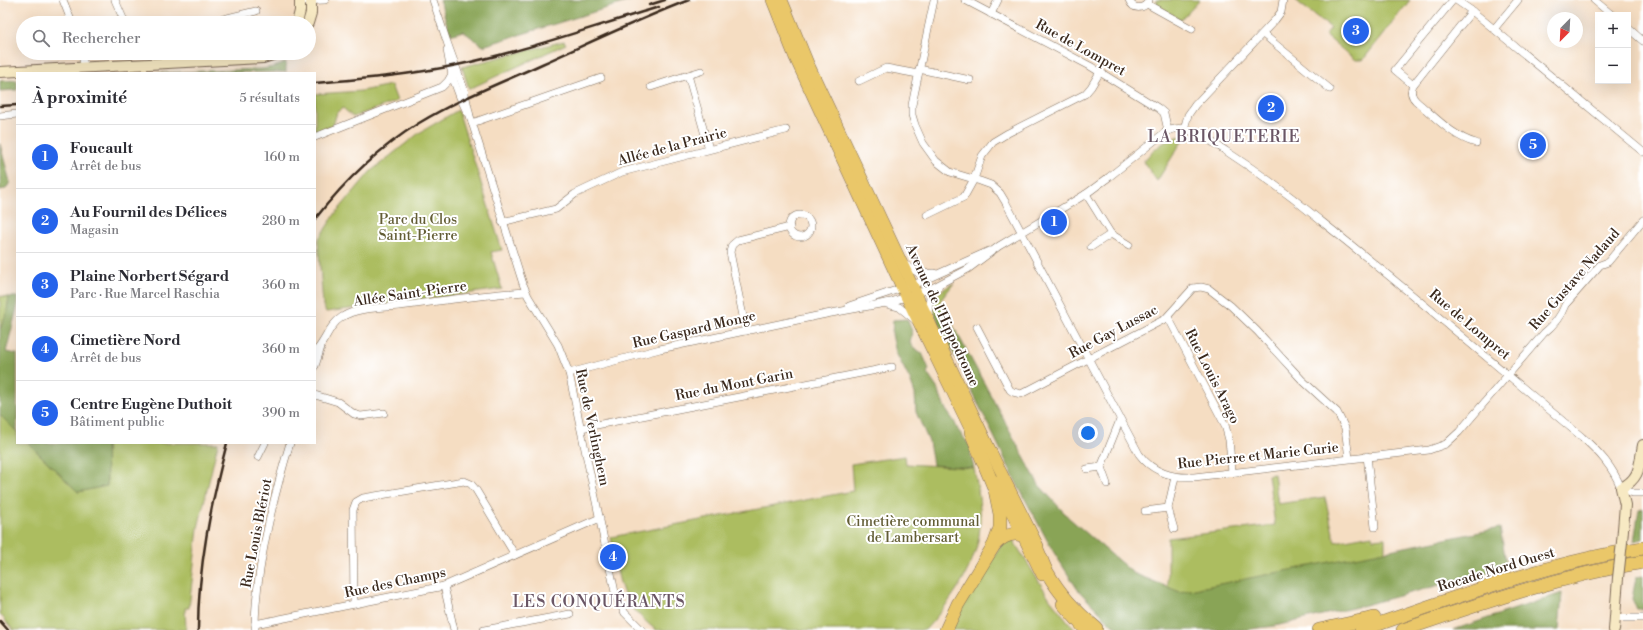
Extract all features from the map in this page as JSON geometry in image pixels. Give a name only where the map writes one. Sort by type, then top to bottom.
[{"type":"highway","points":[[971,432],[993,484],[999,506],[1000,528],[994,545]]},
{"type":"highway","points":[[946,630],[958,604],[994,545],[998,540],[1008,535],[1022,535],[1032,542],[1047,571],[1068,602],[1093,629]]},
{"type":"highway","name":"Rocade Nord Ouest","points":[[1361,630],[1474,591],[1548,568],[1643,548]]},
{"type":"highway","name":"Rocade Nord Ouest","points":[[1403,630],[1460,610],[1571,576],[1643,562]]},
{"type":"highway","points":[[1319,630],[1382,615],[1427,608]]},
{"type":"highway","points":[[1416,630],[1460,610]]},
{"type":"main road","name":"Avenue de l'Hippodrome","points":[[772,0],[781,5],[901,261],[909,291]]},
{"type":"main road","name":"Avenue de l'Hippodrome","points":[[781,5],[795,58],[926,326],[1052,573],[1062,589],[1093,629]]},
{"type":"main road","name":"Avenue de l'Hippodrome","points":[[926,326],[971,432],[1022,535]]},
{"type":"street","points":[[115,0],[122,16]]},
{"type":"street","points":[[298,16],[300,1],[325,0]]},
{"type":"street","name":"Rue de Verlinghem","points":[[433,0],[446,42],[464,89],[471,119],[502,222],[526,292],[558,345],[569,372],[616,597],[621,609],[642,630]]},
{"type":"street","name":"Rue Pierre et Marie Curie","points":[[934,0],[912,105],[912,115],[923,143],[936,161],[946,169],[956,174],[990,185],[1000,193],[1022,232],[1120,420],[1142,459],[1156,470],[1175,477],[1194,477],[1429,450],[1446,444],[1459,432],[1508,374]]},
{"type":"street","name":"Rue de Lompret","points":[[965,0],[1100,72],[1161,110],[1164,113],[1168,131]]},
{"type":"street","points":[[991,14],[998,0]]},
{"type":"street","points":[[1129,0],[1136,8],[1142,8],[1148,2],[1192,29]]},
{"type":"street","points":[[1184,129],[1188,115],[1195,105],[1263,34],[1278,16],[1283,0]]},
{"type":"street","points":[[1413,85],[1395,70],[1455,0],[1472,11],[1643,152]]},
{"type":"street","points":[[1494,29],[1518,0]]},
{"type":"street","points":[[1594,0],[1608,12]]},
{"type":"street","points":[[309,16],[311,1]]},
{"type":"street","points":[[64,2],[69,16]]},
{"type":"street","points":[[236,16],[256,11]]},
{"type":"street","points":[[1472,11],[1413,85],[1411,94],[1416,101],[1458,136],[1476,143]]},
{"type":"street","points":[[1631,31],[1643,41]]},
{"type":"street","points":[[1263,34],[1330,89]]},
{"type":"street","name":"Rue de Verlinghem","points":[[446,42],[448,62],[458,92],[471,119]]},
{"type":"street","points":[[83,60],[84,67]]},
{"type":"street","points":[[0,72],[202,60]]},
{"type":"street","points":[[859,81],[886,68],[970,80]]},
{"type":"street","points":[[651,87],[701,71]]},
{"type":"street","points":[[927,215],[961,199],[967,193],[974,179],[982,156],[993,142],[1085,94],[1100,72]]},
{"type":"street","points":[[316,137],[442,87],[452,74]]},
{"type":"street","points":[[688,75],[709,149]]},
{"type":"street","points":[[471,119],[601,78]]},
{"type":"street","points":[[442,87],[447,87],[458,92]]},
{"type":"street","points":[[0,116],[16,114]]},
{"type":"street","name":"Rue de Lompret","points":[[1184,129],[1210,141],[1269,180],[1381,269],[1508,374],[1600,453],[1612,469],[1621,488],[1625,505],[1614,630]]},
{"type":"street","name":"Rue Gaspard Monge","points":[[826,314],[940,284],[975,264],[999,246],[1086,194],[1110,177],[1159,136],[1168,131],[1184,129]]},
{"type":"street","name":"Allée de la Prairie","points":[[502,222],[556,209],[575,194],[622,172],[786,130]]},
{"type":"street","points":[[1086,194],[1111,234],[1129,245]]},
{"type":"street","name":"Rue Gustave Nadaud","points":[[1508,374],[1544,332],[1550,328],[1562,313],[1565,305],[1600,265],[1608,262],[1643,220]]},
{"type":"street","points":[[746,331],[730,252],[732,245],[738,240],[790,227]]},
{"type":"street","points":[[1091,247],[1111,234]]},
{"type":"street","name":"Rue Gaspard Monge","points":[[569,372],[660,349],[826,314],[882,304],[949,269],[999,246]]},
{"type":"street","points":[[901,261],[920,274],[929,274],[949,269]]},
{"type":"street","points":[[882,304],[894,305],[904,310],[926,326],[929,301],[933,290],[940,284]]},
{"type":"street","name":"Rue Gay Lussac","points":[[977,327],[1010,390],[1016,393],[1025,392],[1168,317],[1193,288],[1205,287],[1212,291],[1248,322],[1302,380],[1337,412],[1345,428],[1349,458]]},
{"type":"street","name":"Allée Saint-Pierre","points":[[316,351],[334,323],[350,313],[404,305],[526,292]]},
{"type":"street","name":"Rue Louis Arago","points":[[1168,317],[1225,425],[1229,440],[1232,472]]},
{"type":"street","points":[[316,362],[321,345]]},
{"type":"street","name":"Rue du Mont Garin","points":[[581,428],[892,367]]},
{"type":"street","points":[[316,395],[338,402],[354,414],[361,416],[384,413]]},
{"type":"street","points":[[1107,484],[1102,467],[1120,420]]},
{"type":"street","points":[[258,457],[264,444]]},
{"type":"street","name":"Rue Louis Blériot","points":[[255,627],[259,585],[266,540],[279,481],[290,444]]},
{"type":"street","points":[[1621,488],[1635,478],[1643,445]]},
{"type":"street","points":[[1367,456],[1375,527]]},
{"type":"street","points":[[1087,468],[1102,467]]},
{"type":"street","points":[[1174,529],[1168,508],[1175,477]]},
{"type":"street","points":[[354,604],[353,510],[356,502],[363,498],[464,480],[471,484],[476,490],[515,555]]},
{"type":"street","points":[[1621,488],[1633,493],[1643,493]]},
{"type":"street","points":[[1145,511],[1168,508]]},
{"type":"street","name":"Rue des Champs","points":[[255,627],[354,604],[444,586],[600,518]]},
{"type":"street","points":[[444,586],[454,630]]},
{"type":"street","points":[[484,630],[570,614]]},
{"type":"street","points":[[1615,614],[1643,618]]},
{"type":"street","points":[[631,620],[633,630]]},
{"type":"green space","points":[[440,0],[633,0],[483,46],[463,31],[450,35]]},
{"type":"green space","points":[[1156,0],[1200,0],[1181,20],[1157,6]]},
{"type":"green space","points":[[1295,0],[1410,0],[1363,60],[1355,60],[1325,35],[1331,28]]},
{"type":"green space","points":[[564,41],[566,44],[469,89],[462,67]]},
{"type":"green space","points":[[286,62],[286,72],[176,72],[262,69],[274,67]]},
{"type":"green space","points":[[16,80],[16,90],[0,91],[0,81]]},
{"type":"green space","points":[[391,85],[397,101],[353,117],[343,108],[337,112],[333,126],[316,132],[316,94],[361,91]]},
{"type":"green space","name":"Parc du Clos Saint-Pierre","points":[[458,110],[502,250],[491,252],[502,289],[326,312],[323,306],[318,240],[335,214],[371,171],[419,133]]},
{"type":"green space","points":[[1185,136],[1157,181],[1143,161],[1166,141]]},
{"type":"green space","points":[[0,144],[10,182],[6,189],[0,190]]},
{"type":"green space","points":[[954,283],[940,301],[942,305],[935,315],[934,304],[937,295]]},
{"type":"green space","points":[[0,296],[9,297],[7,311],[0,330]]},
{"type":"green space","points":[[9,297],[16,297],[16,312],[6,352],[16,354],[16,431],[0,415],[0,330],[7,311]]},
{"type":"green space","points":[[942,305],[1039,485],[1069,518],[1133,573],[1180,592],[1500,528],[1507,567],[1361,606],[1275,626],[1243,630],[1125,630],[1112,625],[1078,590],[1053,551],[1019,488],[935,315]]},
{"type":"green space","points":[[907,319],[912,331],[910,343],[922,353],[929,369],[927,373],[937,388],[946,410],[954,421],[958,430],[971,447],[971,457],[974,468],[933,465],[929,442],[916,412],[915,394],[910,380],[896,353],[892,334],[893,320]]},
{"type":"green space","points":[[0,415],[16,431],[16,444],[29,444],[78,492],[107,485],[106,444],[218,444],[198,528],[189,608],[185,608],[186,630],[41,630],[39,628],[36,630],[13,630],[0,614]]},
{"type":"green space","points":[[29,444],[106,444],[107,486],[78,492]]},
{"type":"green space","name":"Cimetière communal de Lambersart","points":[[905,456],[906,464],[974,468],[980,502],[979,535],[972,561],[951,598],[925,630],[656,630],[635,611],[626,599],[618,576],[611,537],[853,491],[851,464]]},
{"type":"green space","points":[[1274,474],[1278,504],[1325,497],[1335,542],[1372,535],[1373,539],[1385,538],[1385,552],[1180,592],[1168,588],[1168,538],[1275,525],[1268,475]]},
{"type":"green space","points":[[1643,509],[1643,539],[1634,541],[1639,510]]},
{"type":"green space","points":[[1013,540],[1050,599],[1075,630],[951,630],[956,616],[1004,541]]},
{"type":"green space","points":[[1643,576],[1643,609],[1637,609],[1632,599],[1636,577]]},
{"type":"green space","points":[[1562,593],[1559,630],[1453,630]]},
{"type":"railway","points":[[649,5],[665,0]]},
{"type":"railway","points":[[316,218],[363,166],[390,143],[434,114],[633,23],[689,0]]},
{"type":"railway","points":[[316,83],[404,74],[457,65],[533,46],[659,7]]},
{"type":"railway","points":[[0,106],[16,105]]},
{"type":"railway","points":[[198,630],[200,583],[206,536],[227,444]]},
{"type":"railway","points":[[0,621],[8,630]]},
{"type":"place","name":"Plaine Norbert Ségard","points":[[1356,31]]},
{"type":"place","name":"Au Fournil des Délices","points":[[1271,108]]},
{"type":"place","name":"Centre Eugène Duthoit","points":[[1533,145]]},
{"type":"place","name":"Foucault","points":[[1054,222]]},
{"type":"place","name":"Cimetière Nord","points":[[613,557]]},
{"type":"district","name":"LA BRIQUETERIE","points":[[1224,136]]},
{"type":"district","name":"LES CONQUÉRANTS","points":[[599,601]]}]
